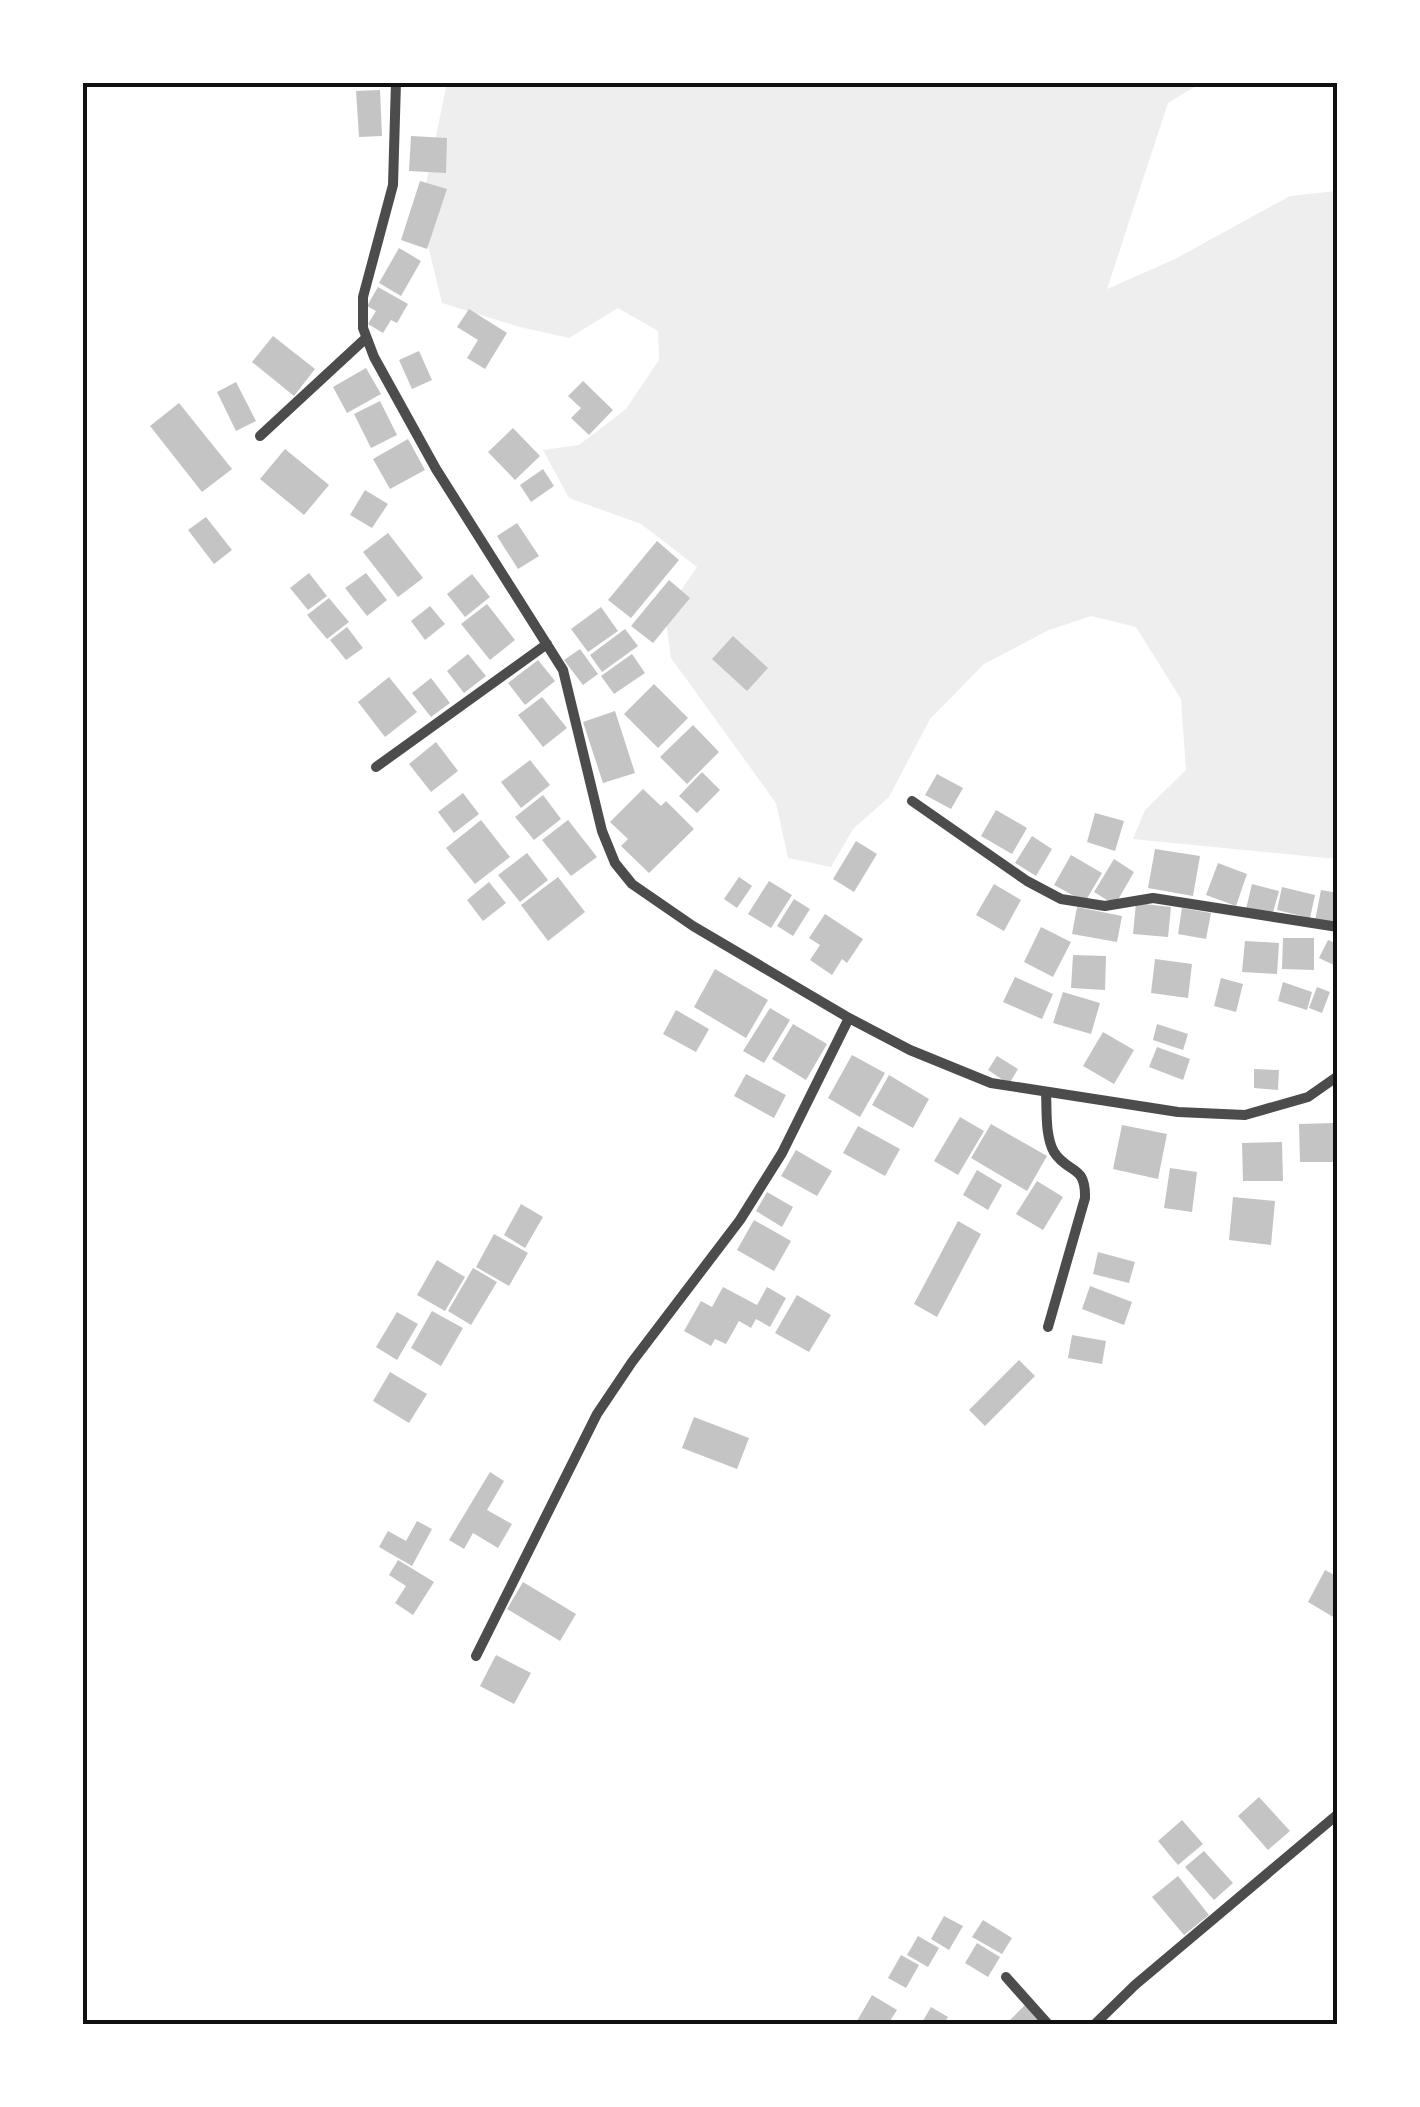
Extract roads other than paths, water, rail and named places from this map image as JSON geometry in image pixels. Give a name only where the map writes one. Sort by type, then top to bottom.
[{"type":"street","points":[[396,82],[393,186],[362,308],[366,338],[436,468],[567,681],[602,831],[623,875],[693,926],[849,1018],[991,1083],[1178,1112],[1245,1115],[1308,1097],[1338,1076]]},
{"type":"street","points":[[260,436],[366,338]]},
{"type":"street","points":[[376,766],[547,644]]},
{"type":"street","points":[[912,801],[1026,882],[1061,899],[1105,906],[1153,898],[1338,928]]},
{"type":"street","points":[[476,1656],[598,1414],[632,1362],[740,1220],[782,1152],[849,1018]]},
{"type":"street","points":[[1046,1094],[1053,1151],[1078,1170],[1086,1183],[1048,1326]]},
{"type":"street","points":[[1095,2024],[1134,1985],[1338,1814]]},
{"type":"street","points":[[1006,1977],[1048,2024]]}]
